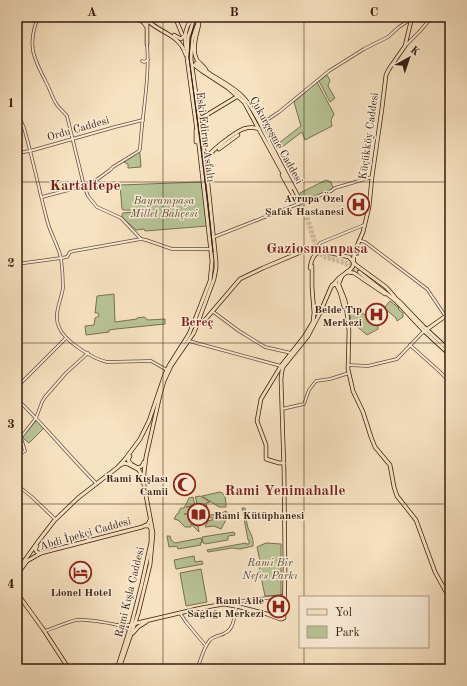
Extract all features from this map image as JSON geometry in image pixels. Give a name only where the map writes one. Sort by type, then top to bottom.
[{"type":"main road","points":[[135,17],[144,23],[147,29]]},
{"type":"main road","points":[[175,17],[184,35],[187,54]]},
{"type":"main road","name":"Eski Edirne Asfaltı","points":[[189,341],[194,333],[196,322],[209,284],[212,264],[187,58],[188,37],[195,17]]},
{"type":"main road","points":[[200,17],[195,41],[195,52],[197,59],[207,71]]},
{"type":"main road","name":"Eski Edirne Asfaltı","points":[[167,370],[200,316],[216,271],[206,160],[191,54],[193,35],[200,17]]},
{"type":"main road","name":"Küçükköy Caddesi","points":[[347,272],[352,267],[354,253],[363,232],[368,210],[386,75],[405,46],[412,18]]},
{"type":"main road","points":[[147,19],[147,44]]},
{"type":"main road","points":[[147,19],[154,25],[181,39],[191,20]]},
{"type":"main road","points":[[147,19],[177,38],[183,46],[187,58]]},
{"type":"main road","points":[[147,29],[154,25]]},
{"type":"main road","name":"Çukurçeşme Caddesi","points":[[299,202],[260,125],[256,120],[246,106],[238,96],[202,71],[195,64],[226,83],[248,103],[256,120],[259,129],[282,171],[283,178],[299,202]]},
{"type":"main road","points":[[200,119],[238,96]]},
{"type":"main road","points":[[219,149],[248,128],[256,120]]},
{"type":"main road","points":[[196,124],[196,142]]},
{"type":"main road","points":[[206,160],[209,154],[218,146],[242,130],[248,128],[259,129],[260,125]]},
{"type":"main road","points":[[196,322],[203,321],[241,278],[306,250],[313,249],[348,256],[359,271],[383,293],[393,297]]},
{"type":"main road","points":[[313,298],[310,284],[311,265],[316,253],[322,251]]},
{"type":"main road","points":[[212,264],[214,265],[216,271]]},
{"type":"main road","points":[[133,625],[216,605],[236,607],[282,619],[284,618],[284,463],[282,366],[304,337],[312,323],[314,313],[312,266]]},
{"type":"main road","points":[[284,463],[268,460],[266,458],[266,445],[257,421],[262,397],[277,372],[308,336],[332,285],[343,274],[347,272],[359,271],[393,297],[450,355]]},
{"type":"main road","points":[[343,274],[339,284],[344,301],[349,333],[348,365],[354,391],[364,412],[372,440],[379,453],[390,465],[397,496],[416,520],[435,572],[450,599]]},
{"type":"main road","points":[[332,285],[334,284],[337,286],[344,301]]},
{"type":"main road","points":[[425,330],[450,313]]},
{"type":"main road","points":[[200,316],[203,319],[206,318]]},
{"type":"main road","points":[[431,334],[430,330],[433,325]]},
{"type":"main road","points":[[425,330],[450,351]]},
{"type":"main road","name":"Rami Kışla Caddesi","points":[[118,669],[129,640],[150,565],[153,538],[144,477],[150,438],[165,378],[172,364],[189,341]]},
{"type":"main road","name":"Abdi İpekçi Caddesi","points":[[17,571],[55,519],[78,498],[118,467],[133,449],[144,432],[167,370]]},
{"type":"main road","points":[[277,372],[282,373]]},
{"type":"main road","points":[[147,425],[150,428],[154,423]]},
{"type":"main road","points":[[144,432],[149,432],[150,438]]},
{"type":"main road","points":[[133,449],[128,460],[134,466],[138,468],[141,467],[146,457]]},
{"type":"main road","points":[[118,467],[124,463],[139,470],[146,491]]},
{"type":"main road","points":[[279,463],[282,466],[284,492]]},
{"type":"main road","points":[[142,527],[150,522],[148,506]]},
{"type":"main road","name":"Rami Kışla Caddesi","points":[[118,669],[129,631],[138,614],[144,582],[151,529],[149,526],[142,527]]},
{"type":"main road","name":"Abdi İpekçi Caddesi","points":[[17,575],[27,562],[41,553],[142,527]]},
{"type":"main road","points":[[39,540],[35,549],[37,552],[41,553]]},
{"type":"main road","points":[[28,555],[33,553],[34,557]]},
{"type":"main road","points":[[18,593],[69,669]]},
{"type":"main road","points":[[138,614],[140,619],[148,621]]},
{"type":"main road","points":[[129,640],[136,628],[148,621]]},
{"type":"street","points":[[38,17],[32,36],[34,56],[57,105],[67,116],[84,186],[88,196],[97,206],[121,218],[141,239]]},
{"type":"street","points":[[405,46],[432,17]]},
{"type":"street","points":[[260,125],[279,112],[329,71],[366,48],[388,37],[412,18]]},
{"type":"street","points":[[405,23],[410,24]]},
{"type":"street","points":[[408,36],[412,39]]},
{"type":"street","points":[[42,197],[91,184],[113,166],[139,151],[148,80],[147,44]]},
{"type":"street","points":[[142,61],[146,61],[148,59]]},
{"type":"street","points":[[17,115],[21,121],[30,151],[49,228],[61,258],[62,290],[57,318],[59,328],[66,338],[88,353],[106,362],[153,361],[167,370]]},
{"type":"street","name":"Ordu Caddesi","points":[[17,153],[30,151],[143,120]]},
{"type":"street","points":[[214,237],[299,202],[336,188],[372,177]]},
{"type":"street","points":[[322,251],[319,246],[320,243],[365,224]]},
{"type":"street","points":[[17,264],[61,258],[67,256],[72,251],[141,239],[172,249],[210,249]]},
{"type":"street","points":[[359,241],[361,240],[365,242],[427,289],[450,320]]},
{"type":"street","points":[[212,311],[239,331],[265,347],[292,353]]},
{"type":"street","points":[[348,365],[368,366],[396,360],[425,330]]},
{"type":"street","points":[[17,387],[66,338]]},
{"type":"street","points":[[189,341],[282,366]]},
{"type":"street","points":[[410,345],[440,371],[450,382]]},
{"type":"street","points":[[17,455],[25,450],[21,438],[36,418],[45,397],[72,367],[88,353]]},
{"type":"street","points":[[282,409],[304,404],[309,390],[316,381],[330,379],[349,373]]},
{"type":"street","points":[[17,399],[97,484]]},
{"type":"street","points":[[17,485],[55,519]]},
{"type":"street","points":[[216,605],[283,596]]},
{"type":"street","points":[[197,669],[210,640],[226,633],[232,625],[236,607]]},
{"type":"street","points":[[180,613],[206,646]]},
{"type":"street","points":[[44,631],[79,620],[117,625],[133,625]]},
{"type":"street","points":[[117,625],[127,628],[129,631]]},
{"type":"green space","points":[[327,75],[330,80],[328,86],[335,98],[330,102],[319,81]]},
{"type":"green space","points":[[317,82],[334,114],[331,120],[332,126],[305,140],[302,132],[282,147],[279,143],[301,126],[294,102]]},
{"type":"green space","points":[[139,152],[141,167],[128,168],[128,164],[124,162]]},
{"type":"green space","points":[[326,180],[331,182],[333,188],[329,191],[304,200],[300,193]]},
{"type":"green space","name":"Bayrampaşa Millet Bahçesi","points":[[201,182],[207,226],[145,231],[144,229],[136,230],[122,217],[123,213],[134,212],[134,210],[122,209],[120,185]]},
{"type":"green space","points":[[114,294],[115,322],[144,317],[148,320],[165,319],[165,324],[116,329],[109,330],[109,332],[86,335],[85,326],[94,325],[95,318],[99,316],[98,313],[95,313],[97,296]]},
{"type":"green space","points":[[390,301],[403,313],[403,317],[397,321],[396,318],[384,308]]},
{"type":"green space","points":[[350,306],[353,306],[378,325],[378,329],[367,335],[351,323]]},
{"type":"green space","points":[[36,421],[44,428],[29,443],[23,438],[23,436]]},
{"type":"green space","points":[[220,492],[225,496],[226,507],[219,507],[202,496]]},
{"type":"green space","points":[[200,496],[210,502],[206,503],[209,515],[227,512],[228,516],[221,529],[214,526],[205,527],[208,521],[220,518],[222,515],[219,515],[220,517],[218,518],[212,519],[211,517],[200,519],[195,497]]},
{"type":"green space","points":[[193,497],[195,505],[186,507],[194,506],[194,508],[190,509],[190,513],[184,514],[196,513],[199,532],[191,524],[191,527],[185,527],[178,520],[174,519],[181,508],[184,508],[189,498]]},
{"type":"green space","points":[[242,508],[245,508],[247,525],[253,539],[253,546],[240,549],[232,548],[208,552],[207,550],[246,543],[249,544]]},
{"type":"green space","points":[[234,532],[235,535],[228,536],[228,540],[205,544],[203,543],[202,537]]},
{"type":"green space","points":[[167,536],[170,536],[171,540],[175,543],[201,538],[202,543],[200,543],[201,545],[178,549],[177,546],[169,547]]},
{"type":"green space","name":"Rami Bir Nefes Parkı","points":[[266,543],[281,544],[281,595],[265,596],[258,562],[260,561],[257,547]]},
{"type":"green space","points":[[194,556],[195,562],[202,561],[203,564],[176,569],[174,560]]},
{"type":"green space","points":[[201,569],[207,602],[186,606],[180,573]]},
{"type":"tunnel","points":[[144,17],[168,32]]},
{"type":"tunnel","points":[[199,147],[204,154],[208,156],[219,149]]},
{"type":"tunnel","points":[[299,201],[317,253],[325,258],[342,263],[359,272]]},
{"type":"tunnel","points":[[303,205],[320,251],[327,256],[348,263],[360,270]]},
{"type":"tram line","points":[[196,17],[191,37],[189,57],[213,252]]},
{"type":"place","name":"Avrupa Özel Şafak Hastanesi","points":[[359,204]]},
{"type":"place","name":"Belde Tıp Merkezi","points":[[377,315]]},
{"type":"place","name":"Rami Kışlası Camii","points":[[184,484]]},
{"type":"place","name":"Rami Kütüphanesi","points":[[198,515]]},
{"type":"place","name":"Lionel Hotel","points":[[81,572]]},
{"type":"place","name":"Rami Aile Sağlığı Merkezi","points":[[279,606]]},
{"type":"district","name":"Kartaltepe","points":[[85,185]]},
{"type":"district","name":"Gaziosmanpaşa","points":[[317,248]]},
{"type":"district","name":"Bereç","points":[[197,321]]},
{"type":"district","name":"Rami Yenimahalle","points":[[285,490]]}]
